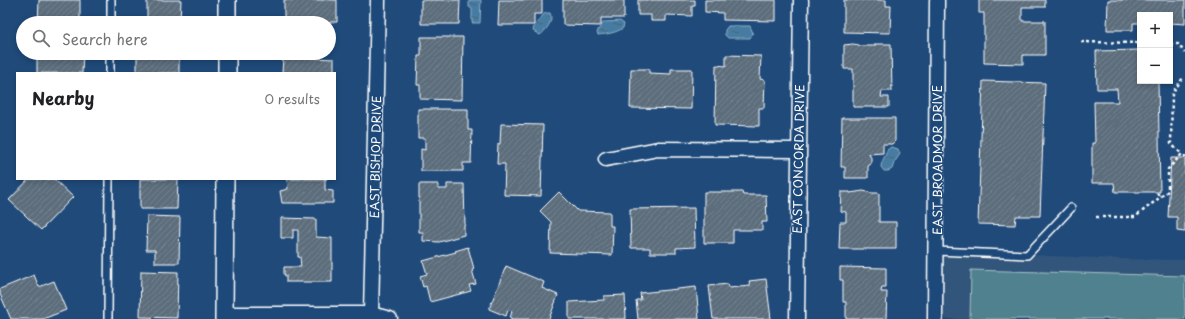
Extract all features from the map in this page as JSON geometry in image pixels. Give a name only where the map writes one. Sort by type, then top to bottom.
[{"type":"street","points":[[227,0],[227,16]]},
{"type":"street","name":"EAST BISHOP DRIVE","points":[[371,314],[378,0]]},
{"type":"street","name":"EAST CONCORDA DRIVE","points":[[797,319],[801,0]]},
{"type":"street","name":"EAST BROADMOR DRIVE","points":[[935,319],[937,0]]},
{"type":"street","points":[[226,72],[227,60]]},
{"type":"street","points":[[606,159],[658,149],[798,150]]},
{"type":"street","points":[[225,180],[224,316],[371,314],[390,319]]},
{"type":"lane","points":[[111,0],[111,16]]},
{"type":"lane","points":[[110,60],[110,72]]},
{"type":"lane","points":[[108,319],[109,180]]},
{"type":"lane","points":[[936,252],[1027,255],[1071,208]]},
{"type":"path","points":[[1081,42],[1137,43]]},
{"type":"path","points":[[1173,44],[1178,44],[1185,53]]},
{"type":"path","points":[[1185,78],[1183,78],[1172,93],[1171,144],[1184,154],[1185,160]]},
{"type":"path","points":[[1096,217],[1134,217],[1168,191],[1168,168],[1184,154]]},
{"type":"path","points":[[1157,193],[1160,197]]},
{"type":"shaded area","points":[[936,251],[1121,259],[1185,260],[1185,319],[935,319]]},
{"type":"green space","points":[[971,270],[1185,276],[1185,319],[970,319]]},
{"type":"water","points":[[469,0],[481,0],[480,23],[472,23],[472,9],[469,7]]},
{"type":"water","points":[[545,13],[550,13],[551,19],[545,31],[540,35],[533,31],[534,26]]},
{"type":"water","points":[[620,21],[624,24],[623,28],[620,30],[608,34],[598,35],[598,30],[604,22]]},
{"type":"water","points":[[728,26],[750,26],[753,33],[750,38],[728,38],[725,35],[725,30]]},
{"type":"water","points":[[891,147],[898,149],[900,154],[892,169],[884,171],[881,167],[882,163],[887,150]]},
{"type":"building","points":[[39,0],[80,0],[80,16],[38,16]]},
{"type":"building","points":[[147,0],[181,0],[180,16],[147,16]]},
{"type":"building","points":[[284,0],[337,0],[337,22],[336,16],[284,16]]},
{"type":"building","points":[[421,0],[460,0],[459,24],[421,24]]},
{"type":"building","points":[[499,0],[542,0],[542,14],[534,14],[534,25],[498,25]]},
{"type":"building","points":[[563,0],[624,0],[624,18],[601,18],[601,26],[563,25]]},
{"type":"building","points":[[638,0],[695,0],[695,6],[692,6],[692,16],[666,15],[666,21],[651,21],[651,15],[638,15]]},
{"type":"building","points":[[705,0],[776,0],[776,21],[723,20],[723,13],[705,12]]},
{"type":"building","points":[[844,0],[886,0],[886,6],[891,6],[890,33],[844,32]]},
{"type":"building","points":[[979,0],[1045,0],[1045,7],[1022,7],[1022,21],[1045,21],[1045,55],[1023,55],[1023,64],[984,63],[984,13],[979,13]]},
{"type":"building","points":[[1108,0],[1185,0],[1185,24],[1173,23],[1173,12],[1137,12],[1137,23],[1133,23],[1133,30],[1107,30]]},
{"type":"building","points":[[421,37],[463,37],[462,100],[420,99],[420,85],[417,85],[418,56],[421,56]]},
{"type":"building","points":[[853,44],[859,46],[875,46],[875,44],[891,44],[892,91],[882,91],[881,97],[889,97],[889,107],[853,107],[853,69],[844,69],[844,45]]},
{"type":"building","points":[[1137,50],[1137,84],[1158,84],[1160,192],[1115,192],[1114,183],[1092,183],[1092,143],[1095,143],[1094,102],[1118,102],[1117,89],[1097,89],[1096,51]]},
{"type":"building","points":[[726,55],[761,56],[760,79],[765,80],[764,108],[759,108],[759,126],[715,125],[716,65],[726,66]]},
{"type":"building","points":[[37,60],[83,60],[82,72],[37,72]]},
{"type":"building","points":[[137,60],[179,60],[179,72],[137,72]]},
{"type":"building","points":[[283,60],[334,60],[334,72],[282,72]]},
{"type":"building","points":[[631,69],[649,69],[649,73],[671,74],[671,69],[692,69],[691,109],[630,108]]},
{"type":"building","points":[[983,81],[1045,83],[1040,216],[1016,216],[1015,225],[978,224]]},
{"type":"building","points":[[418,109],[468,109],[468,130],[472,130],[471,163],[463,163],[463,171],[421,171],[421,149],[425,150],[425,138],[418,138]]},
{"type":"building","points":[[842,118],[895,118],[895,141],[892,144],[883,144],[883,153],[868,154],[871,157],[871,164],[868,166],[868,178],[845,178],[845,167],[841,167]]},
{"type":"building","points":[[501,124],[543,125],[541,196],[504,195],[505,164],[497,164]]},
{"type":"building","points":[[1171,158],[1185,158],[1185,232],[1177,231],[1177,217],[1168,217]]},
{"type":"building","points":[[28,180],[55,180],[73,197],[41,230],[9,200]]},
{"type":"building","points":[[140,180],[178,180],[177,209],[140,209]]},
{"type":"building","points":[[287,180],[325,180],[325,190],[333,191],[333,203],[282,203],[280,191],[288,189]]},
{"type":"building","points":[[419,184],[438,184],[438,189],[447,189],[447,184],[464,184],[464,235],[439,242],[423,241],[423,232],[419,232]]},
{"type":"building","points":[[863,191],[879,193],[879,222],[896,222],[896,249],[839,249],[840,222],[846,222],[846,212],[840,211],[841,192],[850,193]]},
{"type":"building","points":[[559,192],[578,211],[610,212],[610,226],[613,226],[612,255],[550,253],[551,222],[540,211]]},
{"type":"building","points":[[704,192],[742,192],[743,195],[766,195],[767,222],[762,222],[762,230],[733,230],[733,243],[704,243]]},
{"type":"building","points":[[694,208],[695,247],[676,248],[676,253],[650,253],[650,248],[631,248],[630,209]]},
{"type":"building","points":[[147,216],[180,217],[179,263],[155,263],[155,250],[146,250]]},
{"type":"building","points":[[281,218],[316,219],[316,237],[332,238],[332,282],[286,282],[284,267],[301,267],[300,257],[298,257],[298,230],[293,230],[293,238],[281,238]]},
{"type":"building","points":[[468,247],[474,269],[472,270],[476,284],[469,285],[471,291],[430,302],[426,286],[423,287],[420,276],[427,274],[423,261],[456,252],[455,251]]},
{"type":"building","points":[[506,266],[544,282],[542,288],[558,295],[549,319],[513,319],[510,318],[512,311],[508,310],[506,316],[489,309]]},
{"type":"building","points":[[840,267],[886,268],[886,287],[882,287],[881,292],[887,292],[886,319],[846,319],[846,302],[843,302],[843,280],[840,280]]},
{"type":"building","points":[[141,271],[178,272],[177,318],[140,317]]},
{"type":"building","points":[[34,275],[39,287],[54,281],[66,310],[43,319],[11,319],[0,294],[0,289]]},
{"type":"building","points":[[766,279],[771,319],[713,319],[709,286],[728,284],[729,288],[750,286],[749,281]]},
{"type":"building","points":[[696,287],[699,319],[638,319],[636,300],[641,300],[640,293]]},
{"type":"building","points":[[625,295],[626,319],[569,319],[569,302],[604,300],[604,296]]}]
